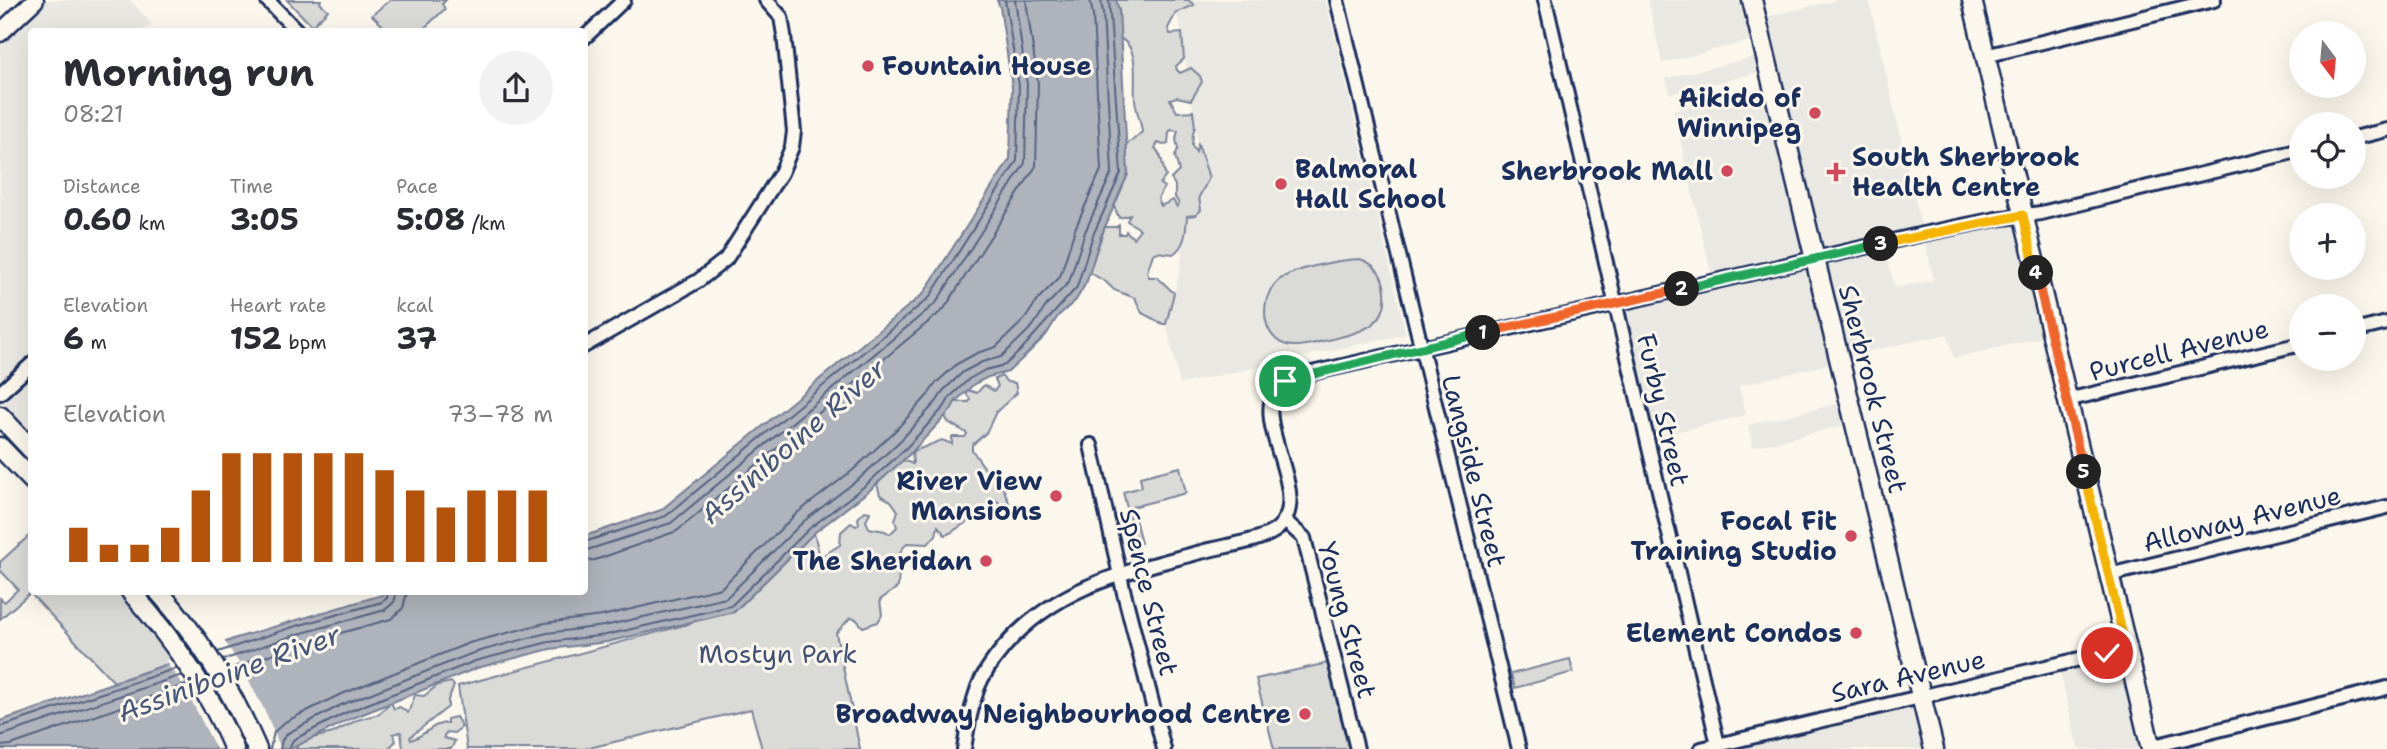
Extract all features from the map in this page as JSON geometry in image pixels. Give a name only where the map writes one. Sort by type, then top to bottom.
[{"type":"main road","name":"Sherbrook Street","points":[[1752,0],[1934,749]]},
{"type":"main road","points":[[1972,0],[2150,748]]},
{"type":"main road","points":[[0,416],[28,446]]},
{"type":"main road","points":[[0,447],[28,476]]},
{"type":"main road","points":[[133,595],[184,656],[214,705],[234,749]]},
{"type":"main road","points":[[162,595],[212,661],[239,709],[257,749]]},
{"type":"street","points":[[0,33],[35,0]]},
{"type":"street","points":[[267,0],[294,28]]},
{"type":"street","points":[[588,34],[624,0]]},
{"type":"street","points":[[588,344],[717,268],[734,248],[781,173],[792,146],[794,131],[783,26],[780,17],[766,0]]},
{"type":"street","name":"Langside Street","points":[[1337,0],[1519,749]]},
{"type":"street","name":"Furby Street","points":[[1545,0],[1719,747]]},
{"type":"street","points":[[1985,56],[2214,0]]},
{"type":"street","points":[[2366,135],[2387,130]]},
{"type":"street","points":[[1420,348],[1936,232],[2041,213],[2289,153]]},
{"type":"street","points":[[2366,328],[2387,323]]},
{"type":"street","name":"Purcell Avenue","points":[[2067,400],[2289,347]]},
{"type":"street","name":"Young Street","points":[[1357,749],[1304,538],[1284,520],[1289,508],[1289,494],[1270,407],[1276,388],[1290,379],[1420,348]]},
{"type":"street","points":[[0,393],[28,368]]},
{"type":"street","name":"Spence Street","points":[[1091,445],[1120,575],[1164,749]]},
{"type":"street","name":"Alloway Avenue","points":[[2109,575],[2387,506]]},
{"type":"street","points":[[964,749],[967,726],[979,684],[994,659],[1034,617],[1062,598],[1120,575],[1268,533],[1284,520]]},
{"type":"street","name":"Sara Avenue","points":[[1701,749],[1719,747],[2126,648]]},
{"type":"street","points":[[2150,748],[2387,688]]},
{"type":"shaded area","points":[[35,0],[130,0],[152,24],[147,28],[28,28],[28,447],[0,417],[0,33]]},
{"type":"shaded area","name":"Balmoral Hall School","points":[[1171,0],[1326,0],[1406,334],[1180,384],[1166,324],[1180,269],[1198,144],[1180,24]]},
{"type":"shaded area","points":[[1648,0],[1752,0],[1757,19],[1838,0],[1869,0],[1923,234],[2023,215],[2051,335],[1954,358],[1947,334],[1839,358],[1840,361],[1739,386],[1746,415],[1647,439],[1615,304],[1713,282],[1673,110],[1773,85],[1769,70],[1670,94],[1666,78],[1765,55],[1761,38],[1662,63]],"holes":[[[1923,235],[1934,280],[1895,288],[1884,244]]]},
{"type":"shaded area","points":[[1849,401],[1855,423],[1753,447],[1748,425]]},
{"type":"shaded area","points":[[2126,648],[2142,749],[2078,749],[2058,664]]},
{"type":"shaded area","points":[[1921,696],[1934,749],[1719,749]]},
{"type":"green space","points":[[287,0],[321,0],[320,3],[328,10],[312,26]]},
{"type":"green space","points":[[390,0],[446,0],[442,4],[445,9],[424,28],[385,28],[372,15]]},
{"type":"green space","points":[[1116,0],[1188,0],[1194,5],[1176,13],[1168,28],[1170,34],[1182,33],[1184,59],[1176,66],[1177,70],[1180,73],[1191,68],[1200,76],[1202,82],[1191,100],[1177,97],[1170,99],[1177,112],[1193,111],[1195,127],[1192,146],[1196,152],[1198,144],[1209,178],[1199,197],[1201,210],[1196,215],[1187,216],[1181,247],[1173,254],[1153,254],[1147,272],[1149,277],[1157,277],[1174,293],[1166,324],[1142,313],[1135,298],[1114,290],[1089,272],[1105,227],[1119,225],[1119,234],[1125,234],[1126,231],[1133,238],[1140,229],[1127,221],[1130,215],[1119,218],[1114,206],[1128,174],[1126,144],[1142,132],[1135,100],[1133,57],[1127,43],[1120,38]],"holes":[[[1171,130],[1178,131],[1178,149],[1175,156],[1179,171],[1171,179],[1179,204],[1177,207],[1173,200],[1161,206],[1158,199],[1164,187],[1160,184],[1166,176],[1155,148],[1158,143],[1168,144]]]},
{"type":"green space","points":[[1360,259],[1376,269],[1384,285],[1384,309],[1373,324],[1355,333],[1305,345],[1285,344],[1276,339],[1266,321],[1265,310],[1271,289],[1278,281],[1305,269]]},
{"type":"green space","name":"Mostyn Park","points":[[1001,376],[1007,382],[1015,383],[1017,393],[996,412],[986,433],[972,445],[972,450],[1004,490],[1012,510],[1009,513],[994,498],[985,510],[950,533],[945,535],[938,526],[936,535],[928,544],[907,543],[900,552],[898,587],[880,600],[882,615],[878,622],[863,627],[856,619],[850,618],[836,633],[860,749],[762,749],[751,709],[585,749],[467,749],[458,686],[692,621],[734,612],[814,533],[820,557],[840,545],[841,532],[851,523],[856,526],[859,524],[858,518],[865,511],[870,512],[866,521],[869,528],[890,534],[897,527],[895,520],[898,511],[891,501],[880,495],[877,484],[902,460],[913,464],[912,452],[942,440],[952,444],[952,437],[965,437],[967,434],[948,422],[945,416],[955,402],[969,402],[965,392],[967,390],[977,393],[984,385],[994,391],[998,386],[995,379]]},
{"type":"green space","points":[[1180,467],[1186,493],[1132,507],[1141,543],[1136,545],[1123,492],[1142,487],[1140,477]]},
{"type":"green space","points":[[28,537],[28,595],[0,619],[0,598],[5,602],[18,589],[0,570],[0,562]]},
{"type":"green space","points":[[32,595],[133,595],[177,661],[114,682]]},
{"type":"green space","points":[[1570,659],[1573,672],[1515,688],[1511,674]]},
{"type":"green space","name":"Broadway Neighbourhood Centre","points":[[1332,662],[1352,749],[1274,749],[1256,679]]},
{"type":"green space","points":[[451,682],[454,686],[448,707],[410,737],[411,740],[416,738],[437,725],[447,723],[447,719],[456,717],[462,727],[454,733],[448,732],[444,735],[444,738],[455,741],[451,749],[403,749],[401,732],[393,734],[396,741],[388,749],[296,749],[298,744],[312,738],[333,733],[357,720],[379,714],[391,702],[394,709],[400,707],[408,713],[415,695],[424,696],[438,685]]},
{"type":"water","name":"Assiniboine River","points":[[997,0],[1116,0],[1119,10],[1128,174],[1100,238],[1087,281],[1076,300],[1058,316],[1046,335],[1008,372],[974,384],[912,452],[870,490],[814,533],[734,612],[607,642],[550,649],[477,668],[348,720],[291,749],[0,749],[0,721],[177,661],[236,638],[382,595],[588,595],[588,535],[661,510],[923,294],[1010,159],[1012,87]]},
{"type":"pier","points":[[223,639],[266,713],[281,749],[216,749],[185,688],[165,661]]},
{"type":"place","name":"Fountain House","points":[[868,66]]},
{"type":"place","name":"Aikido of Winnipeg","points":[[1815,113]]},
{"type":"place","name":"Sherbrook Mall","points":[[1727,171]]},
{"type":"place","name":"South Sherbrook Health Centre","points":[[1836,172]]},
{"type":"place","name":"Balmoral Hall School","points":[[1281,184]]},
{"type":"place","name":"River View Mansions","points":[[1056,496]]},
{"type":"place","name":"Focal Fit Training Studio","points":[[1851,536]]},
{"type":"place","name":"The Sheridan","points":[[986,561]]},
{"type":"place","name":"Element Condos","points":[[1856,633]]},
{"type":"place","name":"Broadway Neighbourhood Centre","points":[[1305,714]]},
{"type":"route","points":[[1285,381],[1923,234],[2023,215],[2126,648],[2107,653]]}]
